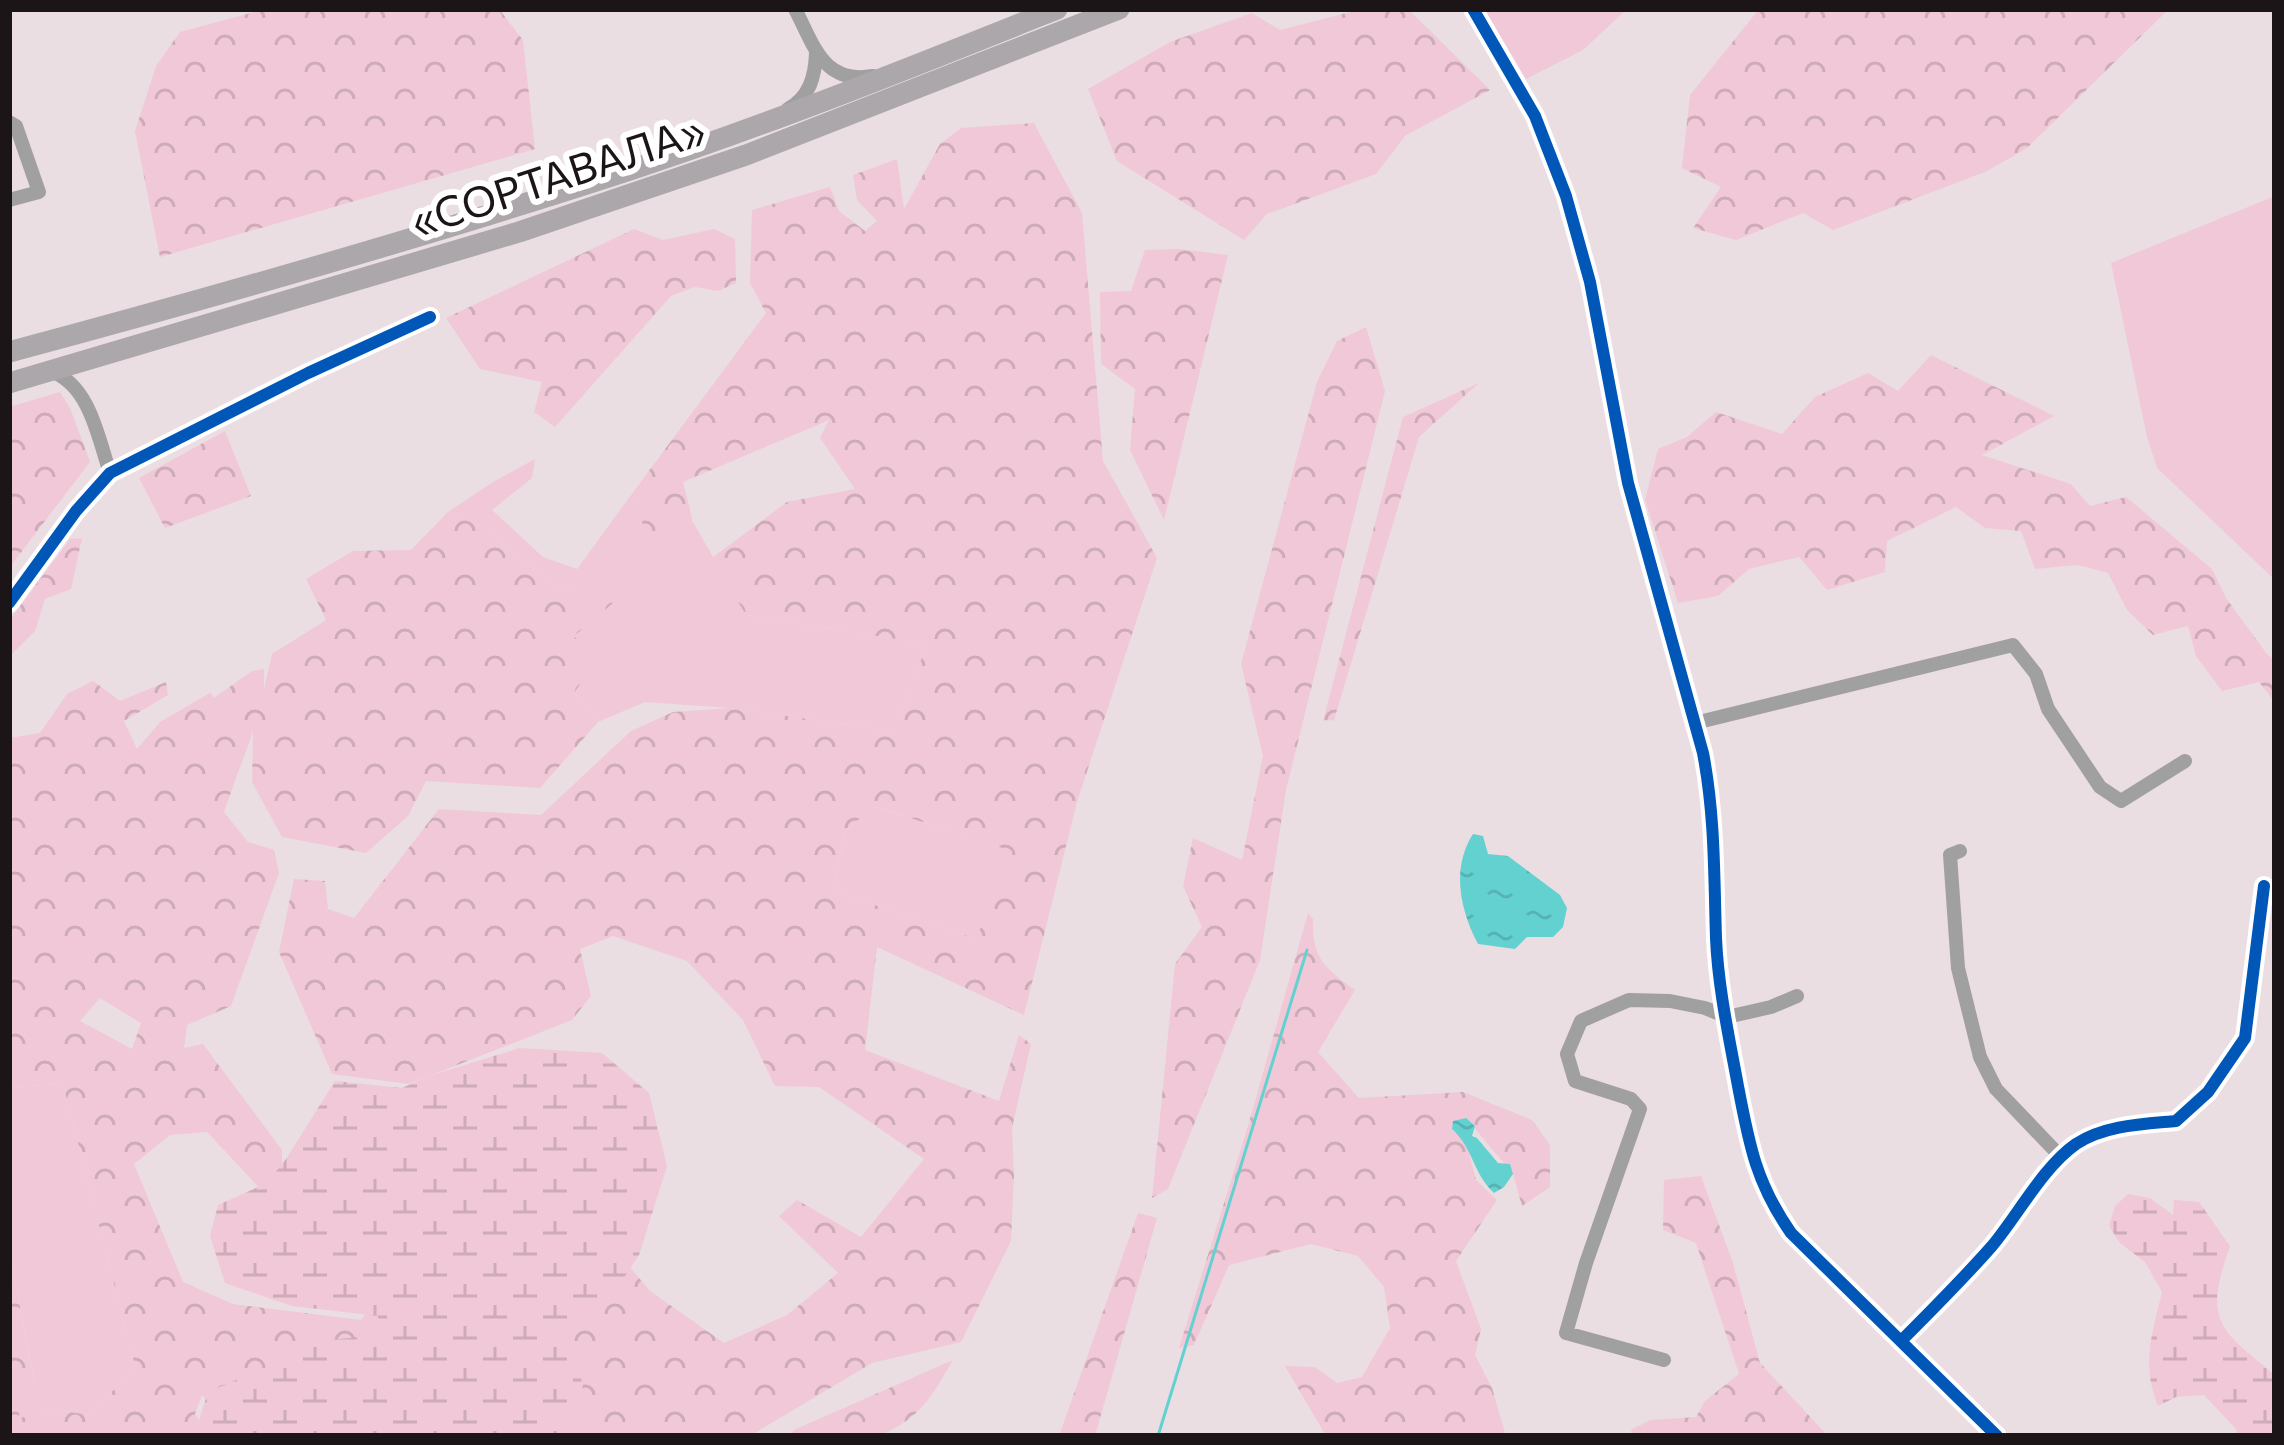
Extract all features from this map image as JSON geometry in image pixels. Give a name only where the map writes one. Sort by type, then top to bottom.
[{"type":"highway","name":"«СОРТАВАЛА»","points":[[9,352],[354,257],[635,169],[1057,9]]},
{"type":"highway","name":"«СОРТАВАЛА»","points":[[9,383],[519,232],[725,163],[1119,9]]},
{"type":"street","points":[[795,9],[816,53],[829,68],[862,78],[896,72]]},
{"type":"street","points":[[1472,9],[1535,116],[1566,196],[1590,282],[1628,483],[1711,792],[1716,942],[1756,1171],[1771,1205],[1811,1256],[1997,1436]]},
{"type":"street","points":[[765,121],[806,94],[815,75],[816,53]]},
{"type":"street","points":[[9,122],[16,126],[38,192],[9,200]]},
{"type":"street","points":[[9,603],[110,472],[430,317]]},
{"type":"street","points":[[84,399],[87,369],[98,358]]},
{"type":"street","points":[[50,371],[73,383],[84,399],[110,472]]},
{"type":"street","points":[[1695,723],[2013,645],[2036,674],[2048,709],[2100,787],[2121,801],[2185,761]]},
{"type":"street","points":[[1960,850],[1950,855],[1958,968],[1980,1057],[1996,1089],[2061,1157]]},
{"type":"street","points":[[1901,1341],[1991,1246],[2061,1157],[2078,1143],[2150,1121],[2176,1121],[2208,1092],[2246,1038],[2264,886]]},
{"type":"street","points":[[1664,1360],[1565,1333],[1640,1109],[1631,1099],[1575,1081],[1567,1054],[1581,1021],[1629,1000],[1670,1001],[1726,1017],[1797,996]]},
{"type":"green space","points":[[265,9],[499,9],[523,40],[535,149],[160,257],[135,131],[156,66],[180,32]]},
{"type":"green space","points":[[1362,9],[1408,9],[1490,90],[1405,136],[1376,174],[1267,214],[1244,240],[1117,161],[1088,89],[1170,42],[1252,13],[1280,30]]},
{"type":"green space","points":[[1484,9],[1627,9],[1583,50],[1526,79]]},
{"type":"green space","points":[[1759,9],[2169,9],[2027,148],[1987,171],[1833,230],[1803,213],[1736,240],[1693,228],[1721,187],[1682,168],[1690,95]]},
{"type":"green space","points":[[1034,123],[1082,213],[1103,461],[1157,558],[1077,802],[1024,1015],[877,947],[865,1050],[999,1101],[1019,1035],[1031,1044],[1012,1128],[1011,1241],[961,1342],[872,1363],[750,1436],[232,1436],[202,1395],[195,1414],[210,1436],[9,1436],[9,1248],[34,1382],[17,1401],[20,1419],[39,1408],[91,1415],[135,1366],[63,1084],[9,1087],[9,738],[40,733],[67,694],[93,681],[120,701],[166,682],[168,695],[124,721],[137,749],[160,722],[210,693],[214,698],[252,671],[264,669],[264,689],[272,654],[326,620],[306,579],[353,551],[411,550],[448,512],[482,527],[554,585],[613,603],[574,636],[596,660],[574,693],[598,722],[540,788],[426,781],[408,816],[366,853],[282,837],[252,782],[253,731],[224,812],[248,842],[274,850],[279,873],[231,1006],[187,1025],[184,1048],[203,1044],[282,1150],[282,1198],[266,1195],[207,1132],[170,1135],[134,1164],[183,1282],[233,1304],[361,1320],[385,1288],[588,1217],[650,1291],[724,1343],[787,1315],[838,1273],[779,1216],[797,1200],[861,1237],[924,1159],[819,1087],[775,1086],[743,1020],[687,961],[613,936],[580,949],[591,996],[572,1020],[409,1084],[332,1074],[279,952],[294,879],[325,881],[328,909],[354,918],[439,809],[541,815],[631,731],[673,712],[730,708],[894,731],[927,644],[746,615],[712,558],[787,502],[855,489],[820,438],[829,420],[683,482],[693,522],[645,533],[634,491],[766,313],[750,283],[752,210],[830,187],[839,211],[865,231],[877,221],[857,200],[853,175],[897,159],[904,209],[940,144],[961,128]],"holes":[[[873,806],[1012,851],[976,939],[833,891],[845,832]],[[100,998],[141,1023],[132,1049],[80,1021]]]},
{"type":"green space","points":[[2275,196],[2275,580],[2157,468],[2111,263]]},
{"type":"green space","points":[[634,229],[663,240],[714,229],[735,239],[736,283],[718,291],[695,287],[671,296],[555,427],[534,412],[542,382],[480,369],[446,318]]},
{"type":"green space","points":[[1145,250],[1228,255],[1164,520],[1130,450],[1135,389],[1101,364],[1100,292],[1131,291]]},
{"type":"green space","points":[[1366,327],[1385,391],[1286,790],[1260,960],[1168,1189],[1152,1198],[1175,964],[1202,927],[1183,886],[1193,838],[1242,860],[1263,756],[1241,664],[1317,382],[1337,341]]},
{"type":"green space","points":[[1931,355],[2054,416],[1982,455],[2071,484],[2090,506],[2126,497],[2212,569],[2226,598],[2275,660],[2275,702],[2259,682],[2222,691],[2196,656],[2188,626],[2153,635],[2127,610],[2108,573],[2078,565],[2035,569],[2021,531],[1985,528],[1956,507],[1887,541],[1885,572],[1827,590],[1799,557],[1749,569],[1718,596],[1678,603],[1645,500],[1658,449],[1687,437],[1716,412],[1782,434],[1815,397],[1868,373],[1898,391]]},
{"type":"green space","points":[[1479,383],[1419,437],[1334,720],[1323,721],[1403,417]]},
{"type":"green space","points":[[60,392],[90,462],[9,568],[9,407]]},
{"type":"green space","points":[[225,431],[251,496],[165,528],[139,478]]},
{"type":"green space","points":[[535,459],[532,478],[492,510],[543,557],[577,569],[634,491],[645,532],[693,522],[746,615],[927,644],[894,731],[730,708],[645,702],[598,722],[574,693],[574,636],[612,603],[554,585],[482,527],[448,512]]},
{"type":"green space","points":[[82,538],[71,589],[45,599],[35,631],[9,657],[9,621],[70,539]]},
{"type":"green space","points":[[872,806],[1013,851],[976,939],[833,891],[845,832]]},
{"type":"green space","points":[[1308,913],[1322,961],[1355,990],[1318,1052],[1359,1098],[1463,1092],[1532,1120],[1550,1145],[1550,1187],[1522,1206],[1513,1174],[1466,1118],[1453,1122],[1452,1129],[1467,1144],[1476,1180],[1497,1200],[1456,1261],[1481,1329],[1475,1355],[1492,1388],[1506,1436],[1326,1436],[1285,1366],[1315,1367],[1337,1383],[1362,1377],[1390,1328],[1384,1287],[1358,1256],[1311,1244],[1229,1265],[1194,1345],[1179,1348]]},
{"type":"green space","points":[[520,1048],[602,1053],[649,1093],[667,1166],[639,1255],[619,1285],[577,1310],[566,1336],[583,1385],[566,1436],[203,1436],[198,1423],[208,1392],[330,1340],[380,1335],[378,1316],[292,1306],[225,1283],[210,1236],[218,1205],[267,1183],[335,1081],[402,1088]]},
{"type":"green space","points":[[63,1084],[135,1366],[91,1415],[39,1408],[20,1420],[16,1401],[34,1381],[9,1248],[9,1087]]},
{"type":"green space","points":[[1701,1176],[1733,1263],[1760,1363],[1828,1436],[1630,1436],[1632,1429],[1651,1420],[1696,1417],[1705,1401],[1739,1374],[1696,1243],[1663,1230],[1664,1180]]},
{"type":"green space","points":[[2128,1194],[2150,1198],[2173,1215],[2174,1200],[2199,1202],[2230,1246],[2218,1291],[2221,1321],[2240,1346],[2275,1375],[2275,1436],[2238,1436],[2204,1395],[2176,1397],[2158,1406],[2149,1363],[2162,1292],[2145,1262],[2120,1243],[2109,1226],[2115,1206]]},
{"type":"green space","points":[[1138,1213],[1157,1218],[1095,1436],[1059,1436]]},
{"type":"green space","points":[[953,1360],[915,1414],[879,1436],[787,1436],[796,1429]]},
{"type":"water","points":[[1473,834],[1483,836],[1488,854],[1508,856],[1560,895],[1567,908],[1563,927],[1553,937],[1527,937],[1515,949],[1478,944],[1460,889],[1462,861]]},
{"type":"water","points":[[1466,1118],[1475,1126],[1472,1136],[1498,1163],[1510,1164],[1513,1174],[1494,1193],[1452,1129],[1453,1121]]},
{"type":"waterway","points":[[1158,1436],[1307,950]]},
{"type":"cycle path","points":[[1473,9],[1535,116],[1566,196],[1590,282],[1628,483],[1703,753],[1712,822],[1721,993],[1746,1126],[1762,1180],[1791,1233],[1997,1436]]},
{"type":"cycle path","points":[[9,603],[110,473],[430,317]]},
{"type":"cycle path","points":[[1901,1341],[1992,1246],[2042,1178],[2076,1144],[2125,1126],[2176,1121],[2208,1092],[2245,1038],[2264,886]]}]
